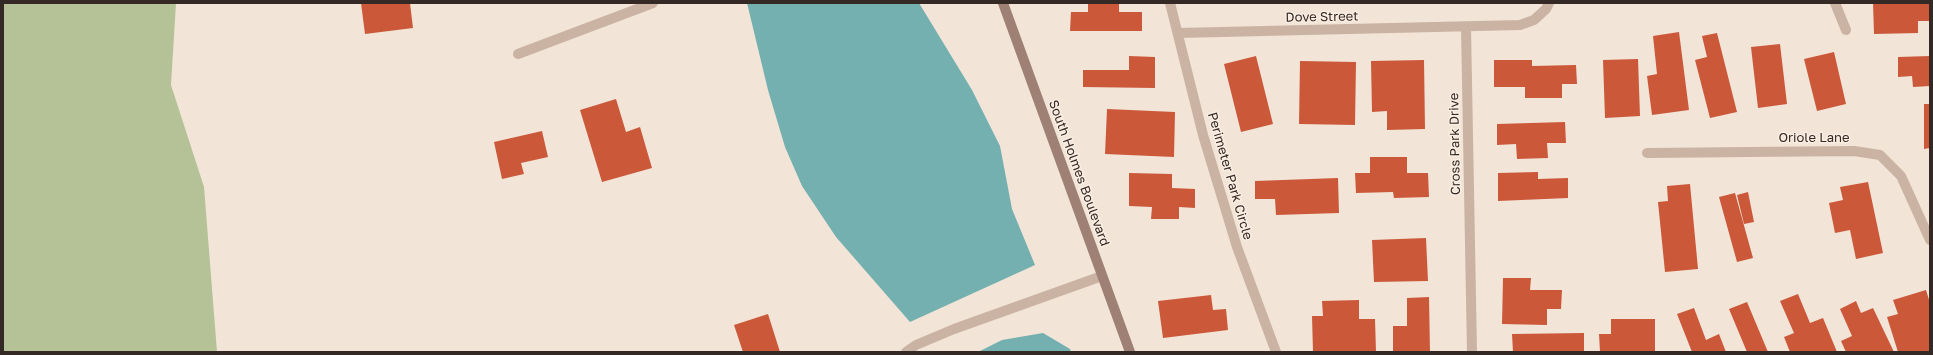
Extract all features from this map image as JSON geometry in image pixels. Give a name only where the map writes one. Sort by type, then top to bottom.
[{"type":"main road","name":"South Holmes Boulevard","points":[[1003,3],[1130,352]]},
{"type":"street","points":[[518,54],[653,3]]},
{"type":"street","name":"Perimeter Park Circle","points":[[1170,3],[1203,135],[1237,247],[1276,352]]},
{"type":"street","points":[[1466,27],[1520,25],[1534,20],[1546,9],[1549,3]]},
{"type":"street","points":[[1835,3],[1846,30]]},
{"type":"street","name":"Dove Street","points":[[1178,33],[1466,27]]},
{"type":"street","name":"Cross Park Drive","points":[[1466,27],[1472,352]]},
{"type":"street","name":"Oriole Lane","points":[[1647,152],[1854,151],[1880,155],[1901,176],[1930,240]]},
{"type":"street","points":[[906,352],[916,345],[954,329],[1102,276]]},
{"type":"green space","points":[[3,3],[176,3],[171,85],[204,187],[217,352],[3,352]]},
{"type":"water","points":[[747,3],[919,3],[972,90],[1000,146],[1012,209],[1035,265],[910,322],[836,237],[802,186],[785,147],[768,90]]},
{"type":"water","points":[[1043,333],[1070,349],[1071,352],[978,352],[1002,340]]},
{"type":"building","points":[[361,3],[410,3],[413,28],[365,34]]},
{"type":"building","points":[[1088,3],[1119,3],[1119,12],[1142,12],[1142,31],[1070,31],[1071,12],[1088,12]]},
{"type":"building","points":[[1873,3],[1930,3],[1930,21],[1918,21],[1918,33],[1874,34]]},
{"type":"building","points":[[1679,32],[1689,110],[1652,115],[1647,76],[1657,74],[1653,36]]},
{"type":"building","points":[[1717,33],[1737,112],[1710,118],[1695,60],[1707,57],[1702,36]]},
{"type":"building","points":[[1780,44],[1787,104],[1758,108],[1751,47]]},
{"type":"building","points":[[1834,52],[1846,104],[1817,111],[1804,59]]},
{"type":"building","points":[[1129,56],[1155,57],[1155,88],[1083,87],[1083,70],[1129,70]]},
{"type":"building","points":[[1256,56],[1273,124],[1241,132],[1224,64]]},
{"type":"building","points":[[1930,56],[1930,86],[1913,87],[1912,76],[1898,77],[1898,57]]},
{"type":"building","points":[[1638,59],[1640,116],[1605,118],[1603,60]]},
{"type":"building","points":[[1424,60],[1425,129],[1387,130],[1387,111],[1372,112],[1371,61]]},
{"type":"building","points":[[1494,60],[1532,60],[1532,66],[1576,65],[1577,84],[1562,84],[1562,98],[1525,98],[1525,87],[1494,87]]},
{"type":"building","points":[[1300,61],[1356,62],[1355,125],[1299,124]]},
{"type":"building","points":[[616,99],[626,132],[640,127],[652,168],[602,182],[580,110]]},
{"type":"building","points":[[1924,104],[1930,104],[1930,148],[1924,149]]},
{"type":"building","points":[[1107,109],[1175,112],[1174,157],[1105,154]]},
{"type":"building","points":[[1565,122],[1566,143],[1547,143],[1548,158],[1517,159],[1516,144],[1497,145],[1497,124]]},
{"type":"building","points":[[542,131],[548,157],[521,163],[524,174],[502,179],[494,142]]},
{"type":"building","points":[[1370,157],[1407,157],[1407,173],[1428,173],[1429,197],[1394,198],[1393,192],[1356,193],[1355,173],[1370,173]]},
{"type":"building","points":[[1538,172],[1538,179],[1568,178],[1568,198],[1498,201],[1498,173]]},
{"type":"building","points":[[1129,173],[1172,174],[1172,188],[1195,189],[1195,208],[1179,207],[1179,219],[1151,219],[1152,207],[1129,206]]},
{"type":"building","points":[[1338,178],[1339,213],[1276,215],[1275,199],[1255,199],[1255,181]]},
{"type":"building","points":[[1868,182],[1883,253],[1856,259],[1850,230],[1835,233],[1829,203],[1843,200],[1840,187]]},
{"type":"building","points":[[1690,184],[1698,269],[1665,272],[1658,202],[1668,201],[1667,186]]},
{"type":"building","points":[[1748,192],[1754,222],[1744,224],[1737,195]]},
{"type":"building","points":[[1735,193],[1753,258],[1737,262],[1719,197]]},
{"type":"building","points":[[1426,238],[1428,281],[1374,282],[1372,240]]},
{"type":"building","points":[[1503,278],[1531,278],[1530,290],[1562,290],[1561,309],[1547,309],[1547,325],[1502,324]]},
{"type":"building","points":[[1926,290],[1930,303],[1930,352],[1898,352],[1887,317],[1898,314],[1893,300]]},
{"type":"building","points":[[1798,294],[1810,323],[1823,318],[1837,352],[1790,352],[1784,337],[1794,333],[1780,301]]},
{"type":"building","points":[[1211,295],[1213,310],[1226,309],[1228,330],[1163,338],[1158,301]]},
{"type":"building","points":[[1429,297],[1430,352],[1393,352],[1393,326],[1407,326],[1407,298]]},
{"type":"building","points":[[1359,300],[1359,319],[1375,319],[1376,352],[1313,352],[1312,316],[1323,316],[1322,301]]},
{"type":"building","points":[[1856,301],[1861,313],[1873,308],[1894,352],[1846,352],[1841,341],[1852,336],[1840,309]]},
{"type":"building","points":[[1747,302],[1768,352],[1747,352],[1729,309]]},
{"type":"building","points":[[1694,308],[1706,340],[1719,334],[1726,352],[1692,352],[1677,314]]},
{"type":"building","points":[[768,314],[780,352],[743,352],[734,325]]},
{"type":"building","points":[[1611,319],[1655,319],[1655,352],[1600,352],[1599,334],[1611,334]]},
{"type":"building","points":[[1584,333],[1584,352],[1513,352],[1512,334]]}]
